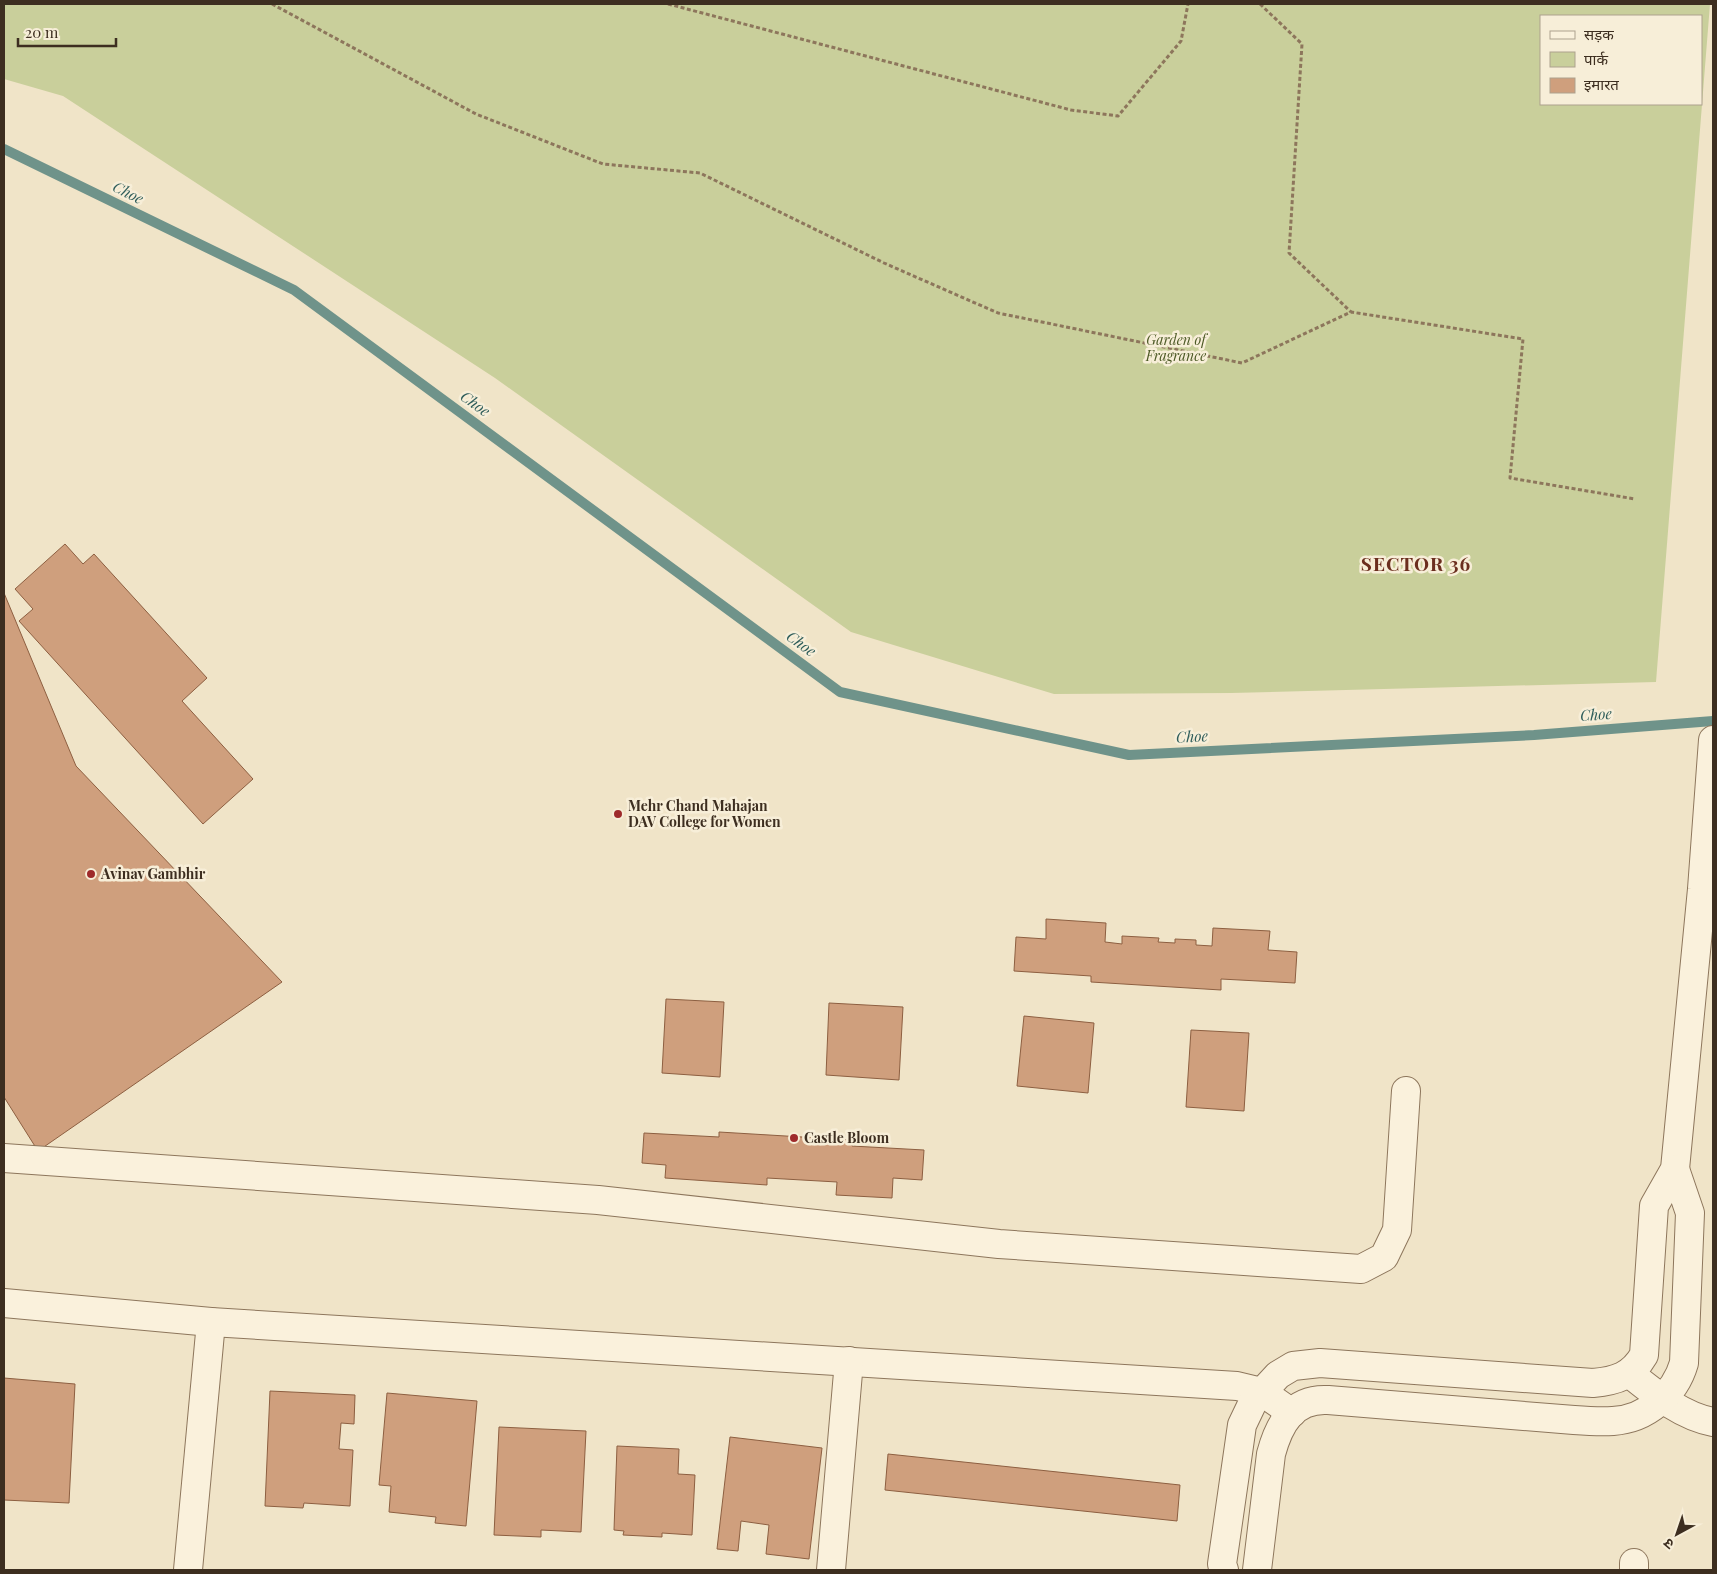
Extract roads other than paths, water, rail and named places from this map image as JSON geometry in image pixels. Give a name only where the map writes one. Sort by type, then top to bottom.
[{"type":"street","points":[[1224,1570],[1222,1564],[1242,1425],[1253,1402],[1278,1375],[1293,1366],[1320,1363],[1593,1383],[1620,1379],[1638,1366],[1646,1346],[1654,1206],[1675,1168],[1708,890],[1707,824],[1713,740]]},
{"type":"street","points":[[4,1158],[598,1200],[999,1244],[1361,1269],[1384,1257],[1397,1230],[1406,1091]]},
{"type":"street","points":[[1257,1570],[1271,1454],[1284,1422],[1306,1402],[1316,1400],[1574,1420],[1615,1421],[1636,1415],[1656,1405],[1679,1379],[1684,1363],[1690,1213],[1675,1168]]},
{"type":"street","points":[[4,1303],[211,1322],[1237,1386],[1262,1392],[1292,1413]]},
{"type":"street","points":[[188,1570],[211,1322]]},
{"type":"street","points":[[831,1570],[849,1361]]},
{"type":"street","points":[[1629,1373],[1662,1399],[1700,1419],[1713,1422]]},
{"type":"waterway","name":"Choe","points":[[4,149],[294,290],[840,692],[1129,755],[1534,735],[1713,721]]},
{"type":"place","name":"Mehr Chand Mahajan DAV College for Women","points":[[618,814]]},
{"type":"place","name":"Avinav Gambhir","points":[[91,874]]},
{"type":"place","name":"Castle Bloom","points":[[794,1138]]},
{"type":"district","name":"SECTOR 36","points":[[1416,564]]},
{"type":"park label","name":"Garden of Fragrance","points":[[1176,348]]}]
